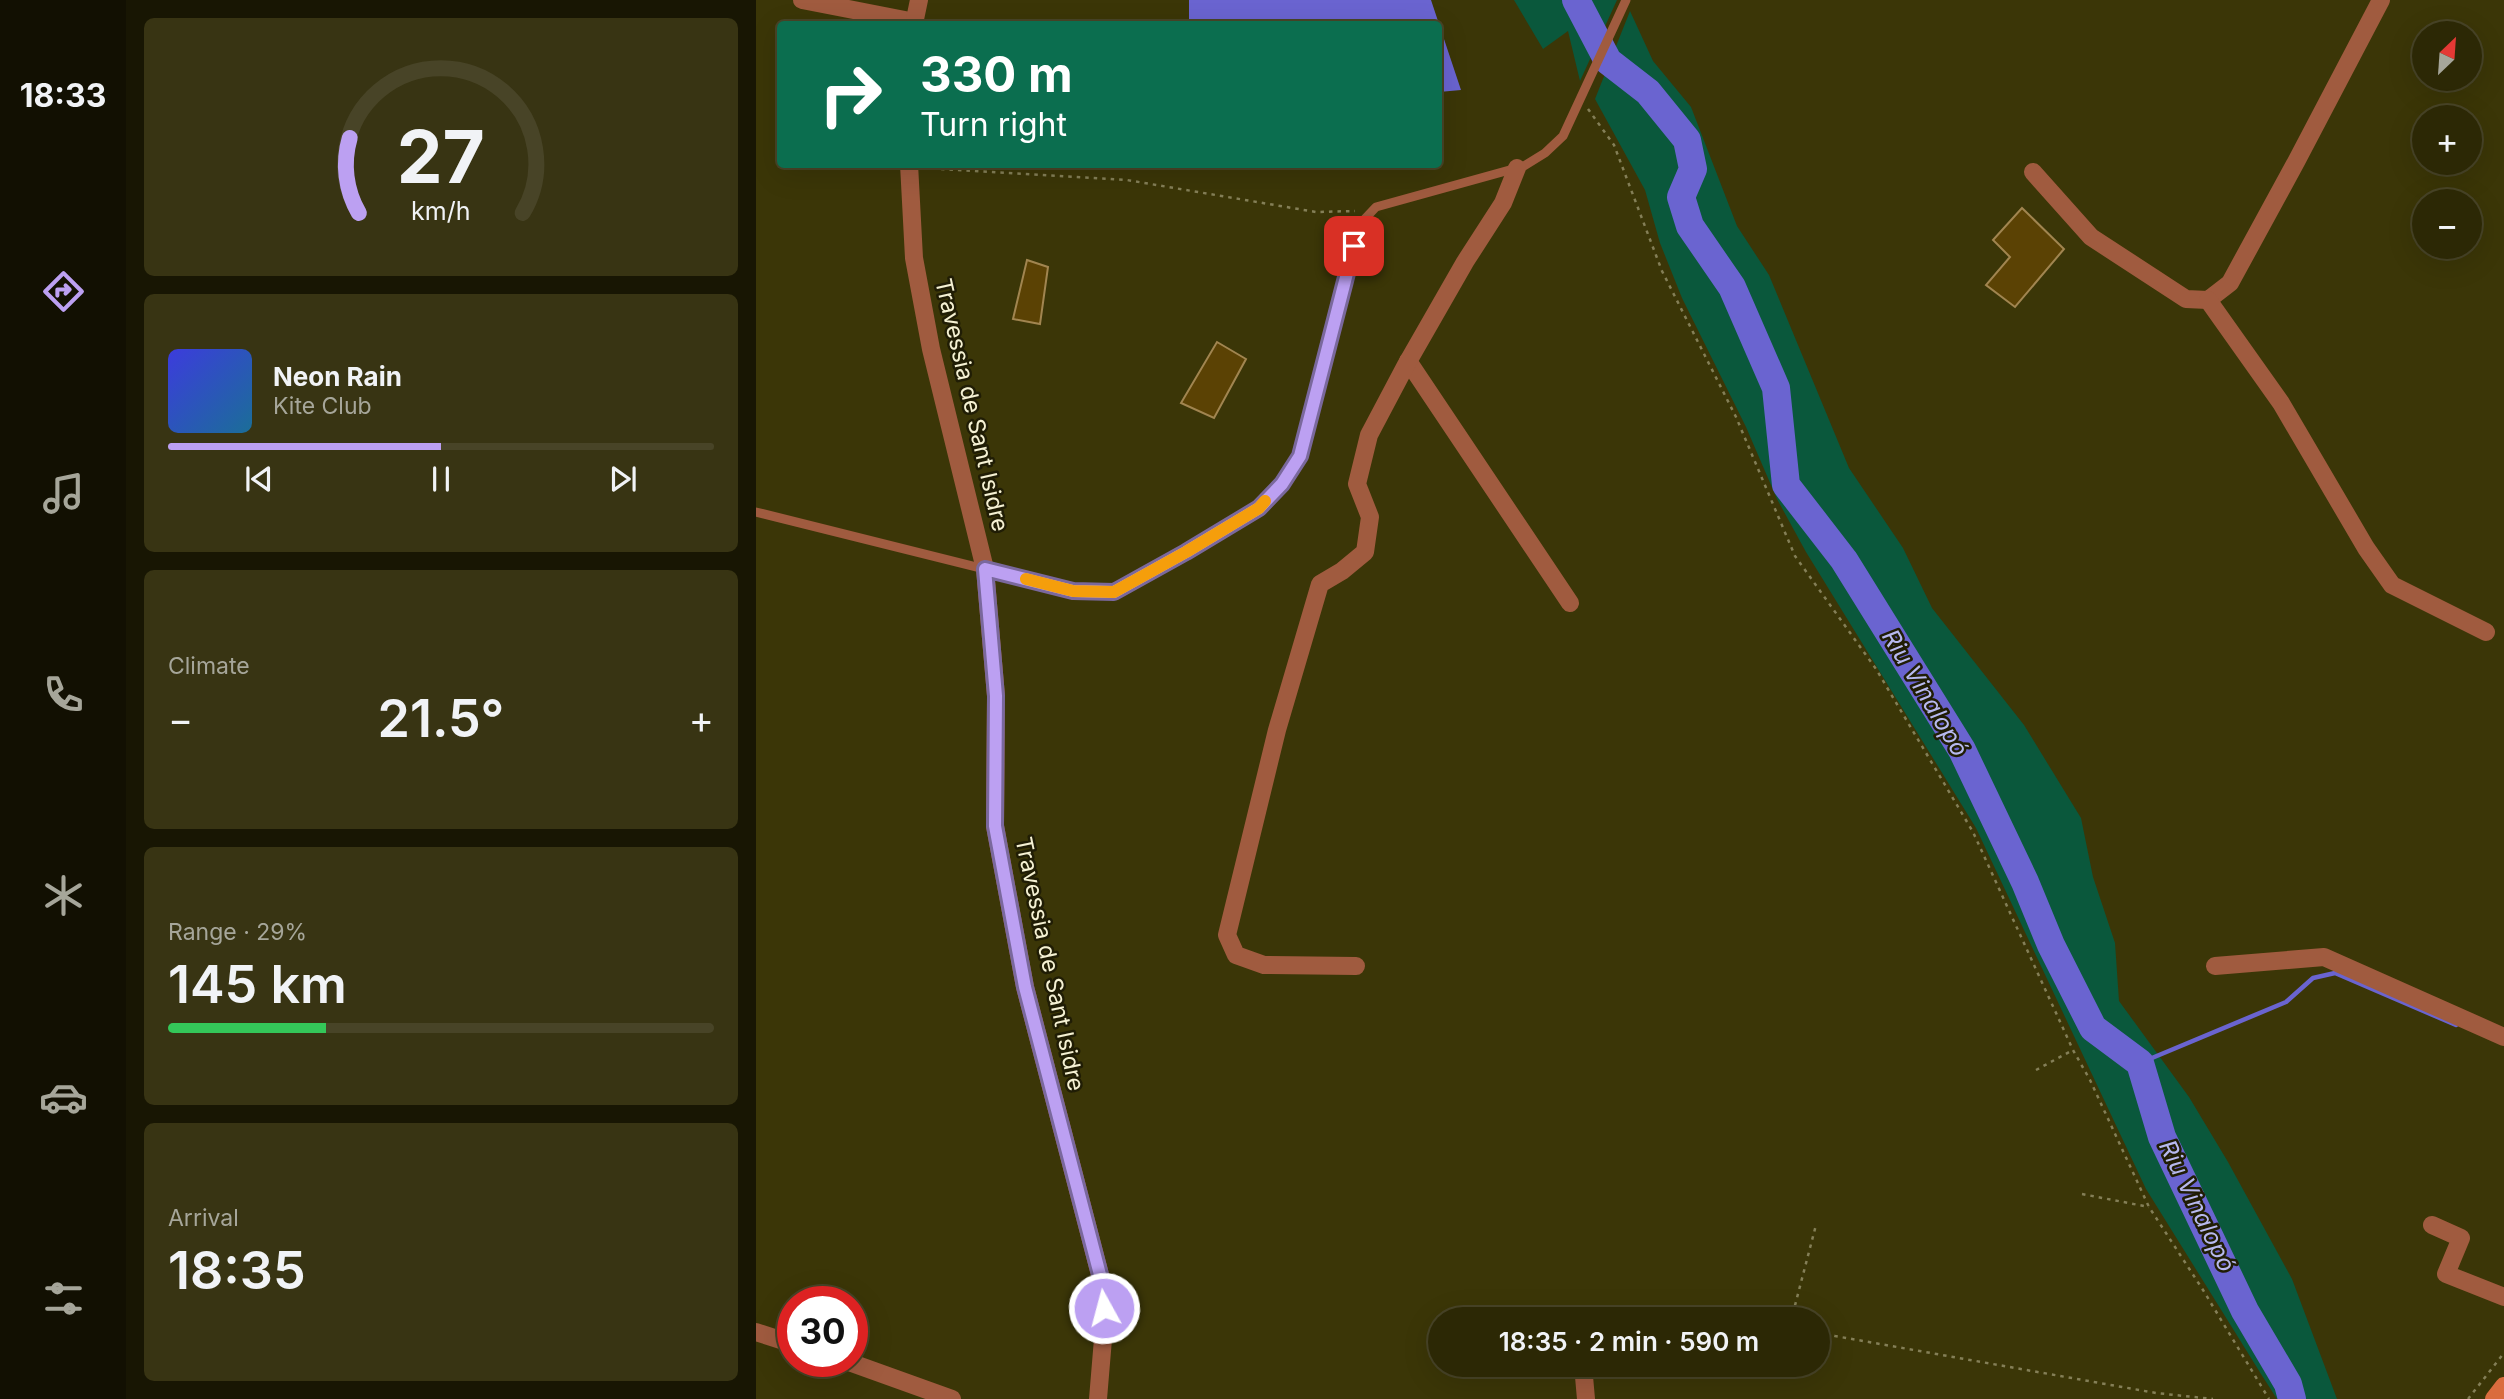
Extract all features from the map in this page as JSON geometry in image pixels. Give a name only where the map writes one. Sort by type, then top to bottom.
[{"type":"main road","points":[[2494,1399],[2504,1386]]},
{"type":"street","points":[[802,0],[904,21]]},
{"type":"street","points":[[914,21],[919,0]]},
{"type":"street","points":[[2034,172],[2091,237],[2186,299],[2208,300],[2230,284],[2381,0]]},
{"type":"street","points":[[1356,966],[1264,965],[1236,955],[1227,936],[1277,730],[1320,584],[1342,571],[1365,552],[1370,517],[1357,484],[1369,435],[1465,262],[1503,203],[1517,167]]},
{"type":"street","name":"Travessia de Sant Isidre","points":[[909,168],[914,258],[931,348],[985,569],[996,696],[995,826],[1025,987],[1104,1290],[1098,1399]]},
{"type":"street","points":[[2208,300],[2281,403],[2366,548],[2392,585],[2486,632]]},
{"type":"street","points":[[1408,361],[1570,603]]},
{"type":"street","points":[[2216,966],[2324,957],[2504,1037]]},
{"type":"street","points":[[2432,1225],[2461,1238],[2445,1275],[2504,1297]]},
{"type":"street","points":[[756,1332],[777,1339]]},
{"type":"street","points":[[868,1369],[952,1399]]},
{"type":"street","points":[[1584,1377],[1586,1399]]},
{"type":"lane","points":[[756,512],[1073,591],[1114,592],[1186,552],[1259,508],[1282,484],[1300,456],[1359,225],[1376,207],[1517,167],[1545,153],[1563,136],[1626,0]]},
{"type":"path","points":[[1580,103],[1592,112],[1614,145],[1662,271],[1736,417],[1795,556],[1876,669],[1973,832],[2149,1207],[2269,1399]]},
{"type":"path","points":[[940,168],[1127,180],[1316,212],[1343,213],[1376,207]]},
{"type":"path","points":[[2036,1070],[2073,1050]]},
{"type":"path","points":[[2082,1194],[2149,1207]]},
{"type":"path","points":[[1795,1307],[1816,1224]]},
{"type":"path","points":[[1830,1335],[2143,1391],[2213,1399]]},
{"type":"path","points":[[2468,1399],[2504,1353]]},
{"type":"green space","points":[[1514,0],[1617,0],[1580,81],[1568,31],[1543,49]]},
{"type":"green space","points":[[1630,11],[1653,61],[1691,107],[1737,226],[1769,275],[1849,468],[1903,548],[1932,608],[2024,725],[2081,818],[2093,877],[2115,943],[2119,1001],[2189,1097],[2228,1162],[2292,1279],[2337,1399],[2277,1399],[2261,1374],[2146,1189],[1976,828],[1806,552],[1777,499],[1746,427],[1682,298],[1660,243],[1645,190],[1595,99]]},
{"type":"shaded area","points":[[1189,0],[1431,0],[1438,21],[1189,21]]},
{"type":"shaded area","points":[[1442,33],[1461,90],[1442,92]]},
{"type":"building","points":[[2022,208],[2064,249],[2015,307],[1986,285],[2010,257],[1993,240]]},
{"type":"building","points":[[1027,260],[1048,267],[1040,324],[1013,319]]},
{"type":"building","points":[[1217,342],[1246,359],[1214,418],[1181,403]]},
{"type":"waterway","name":"Riu Vinalopó","points":[[1576,0],[1608,61],[1648,92],[1687,140],[1693,169],[1681,197],[1690,226],[1732,287],[1776,388],[1786,485],[1844,560],[1962,750],[2025,882],[2051,945],[2093,1028],[2140,1063],[2162,1137],[2245,1311],[2288,1384],[2292,1399]]},
{"type":"waterway","points":[[2140,1063],[2286,1002],[2313,978],[2335,973],[2456,1025]]},
{"type":"slow traffic","points":[[1026,579],[1073,591],[1114,592],[1186,552],[1259,508],[1265,501]]},
{"type":"route","points":[[1104,1308],[1104,1290],[1025,987],[995,826],[996,696],[985,569],[1073,591],[1114,592],[1259,508],[1282,484],[1300,456],[1354,246]]}]
